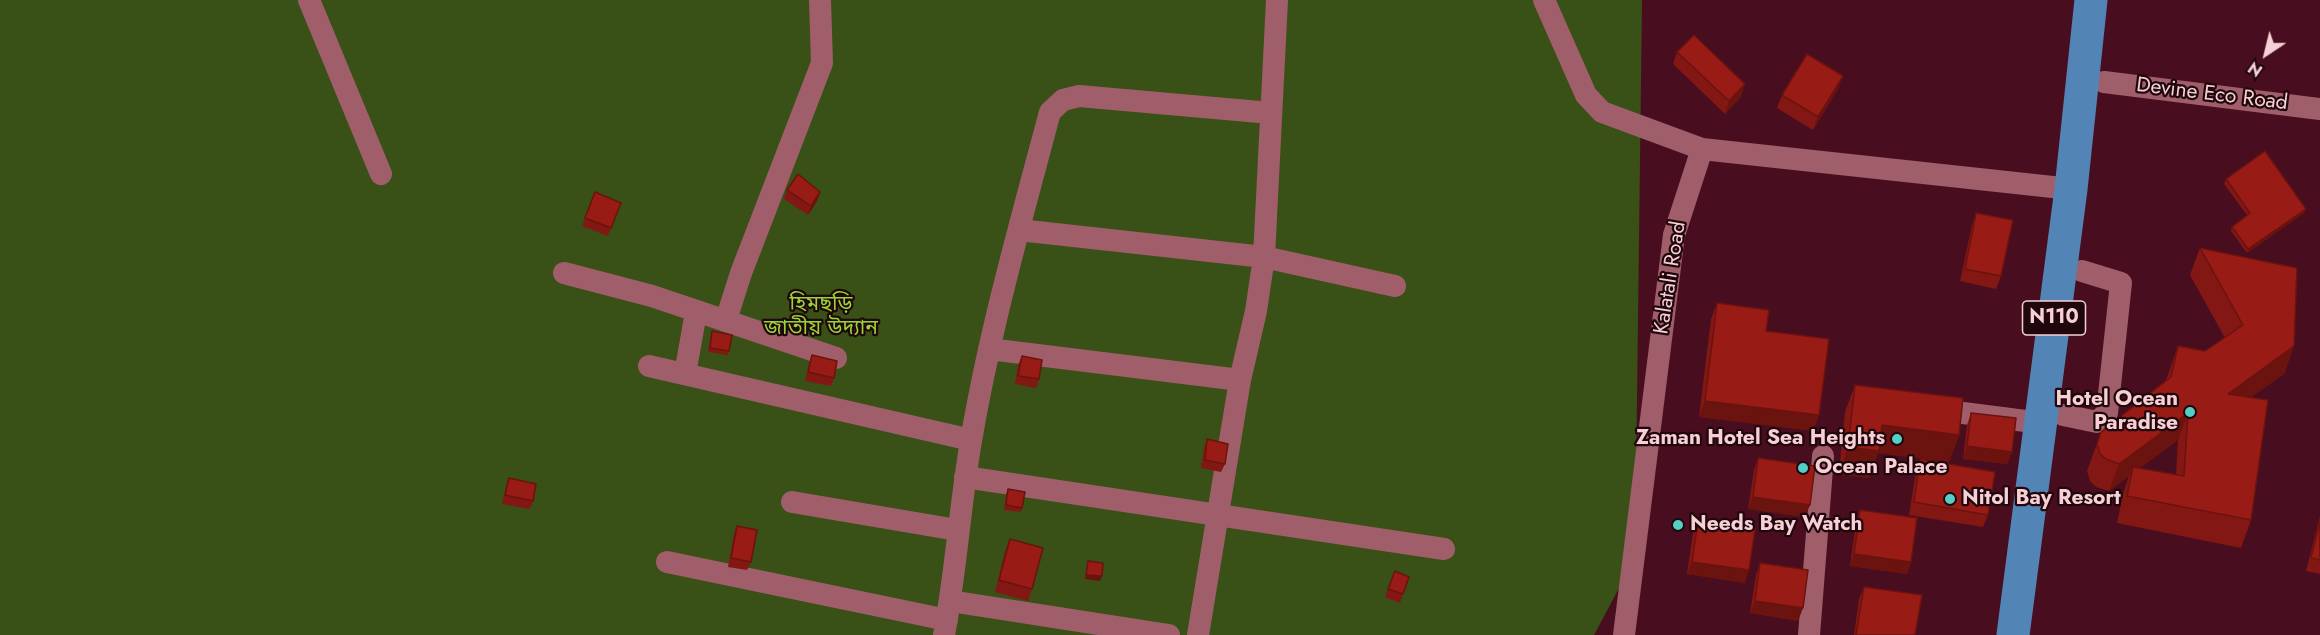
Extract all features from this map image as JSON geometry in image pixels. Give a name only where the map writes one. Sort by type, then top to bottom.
[{"type":"highway","name":"N110","points":[[2036,635],[2071,189],[2091,0]]},
{"type":"highway","name":"N110","points":[[2013,635],[2052,419],[2082,271],[2113,0]]},
{"type":"street","points":[[309,0],[381,174]]},
{"type":"street","points":[[726,320],[741,273],[822,63],[820,0]]},
{"type":"street","points":[[1198,635],[1240,380],[1256,311],[1264,257],[1277,0]]},
{"type":"street","points":[[1544,0],[1586,95],[1602,112],[1702,149],[2071,189]]},
{"type":"street","name":"Devine Eco Road","points":[[2104,82],[2320,109]]},
{"type":"street","points":[[947,619],[965,477],[988,349],[1050,112],[1063,100],[1079,96],[1271,113]]},
{"type":"street","name":"Kalatali Road","points":[[1624,635],[1674,235],[1702,149]]},
{"type":"street","points":[[1019,230],[1264,257],[1395,285]]},
{"type":"street","points":[[1915,407],[2097,422],[2107,413],[2121,283],[2082,271]]},
{"type":"street","points":[[564,273],[652,296],[836,358]]},
{"type":"street","points":[[685,374],[696,312]]},
{"type":"street","points":[[988,349],[1240,380]]},
{"type":"street","points":[[649,366],[971,440]]},
{"type":"street","points":[[1809,635],[1823,456]]},
{"type":"street","points":[[965,477],[1444,549]]},
{"type":"street","points":[[792,502],[957,530]]},
{"type":"street","points":[[667,562],[947,619],[1169,635]]},
{"type":"green space","name":"হিমছড়ি জাতীয় উদ্যান","points":[[0,0],[1642,0],[1635,558],[1594,635],[0,635]]},
{"type":"building","points":[[1694,35],[1745,84],[1729,101],[1677,52]]},
{"type":"building","points":[[1807,54],[1843,76],[1818,117],[1782,95]]},
{"type":"building","points":[[2265,151],[2306,209],[2248,249],[2232,227],[2250,213],[2226,179]]},
{"type":"building","points":[[798,174],[820,192],[811,206],[787,190]]},
{"type":"building","points":[[595,192],[621,203],[611,228],[585,218]]},
{"type":"building","points":[[1976,213],[2013,220],[2001,276],[1965,269]]},
{"type":"building","name":"Hotel Ocean Paradise","points":[[2200,248],[2297,268],[2294,346],[2228,394],[2268,400],[2251,520],[2127,496],[2133,467],[2184,476],[2188,413],[2119,464],[2100,454],[2097,444],[2101,432],[2171,377],[2178,346],[2205,351],[2243,325]]},
{"type":"building","points":[[1717,303],[1769,310],[1766,331],[1829,339],[1819,415],[1705,401]]},
{"type":"building","points":[[712,331],[732,335],[729,351],[710,348]]},
{"type":"building","points":[[812,355],[837,361],[834,378],[808,372]]},
{"type":"building","points":[[1022,356],[1042,360],[1039,379],[1018,376]]},
{"type":"building","points":[[1855,385],[1963,398],[1959,435],[1882,425],[1879,451],[1848,447]]},
{"type":"building","points":[[1971,413],[2016,418],[2012,452],[1967,446]]},
{"type":"building","points":[[1207,439],[1228,444],[1225,464],[1205,460]]},
{"type":"building","points":[[1758,458],[1815,466],[1810,505],[1753,497]]},
{"type":"building","name":"Nitol Bay Resort","points":[[1920,459],[1995,472],[1988,515],[1914,502]]},
{"type":"building","points":[[509,478],[536,484],[533,501],[505,495]]},
{"type":"building","points":[[1008,489],[1025,492],[1022,508],[1006,505]]},
{"type":"building","points":[[1860,510],[1917,518],[1911,562],[1854,554]]},
{"type":"building","points":[[1698,521],[1755,529],[1749,570],[1692,562]]},
{"type":"building","points":[[2320,521],[2320,560],[2311,558]]},
{"type":"building","points":[[737,526],[757,530],[751,562],[731,558]]},
{"type":"building","points":[[1010,539],[1043,548],[1032,589],[999,580]]},
{"type":"building","points":[[1088,561],[1103,563],[1102,576],[1086,575]]},
{"type":"building","points":[[1760,563],[1808,570],[1803,608],[1755,601]]},
{"type":"building","points":[[1395,571],[1409,577],[1403,594],[1388,589]]},
{"type":"building","points":[[1864,587],[1922,595],[1915,635],[1856,635]]},
{"type":"place","name":"Hotel Ocean Paradise","points":[[2190,412]]},
{"type":"place","name":"Zaman Hotel Sea Heights","points":[[1897,439]]},
{"type":"place","name":"Ocean Palace","points":[[1803,468]]},
{"type":"place","name":"Nitol Bay Resort","points":[[1950,499]]},
{"type":"place","name":"Needs Bay Watch","points":[[1678,525]]}]
